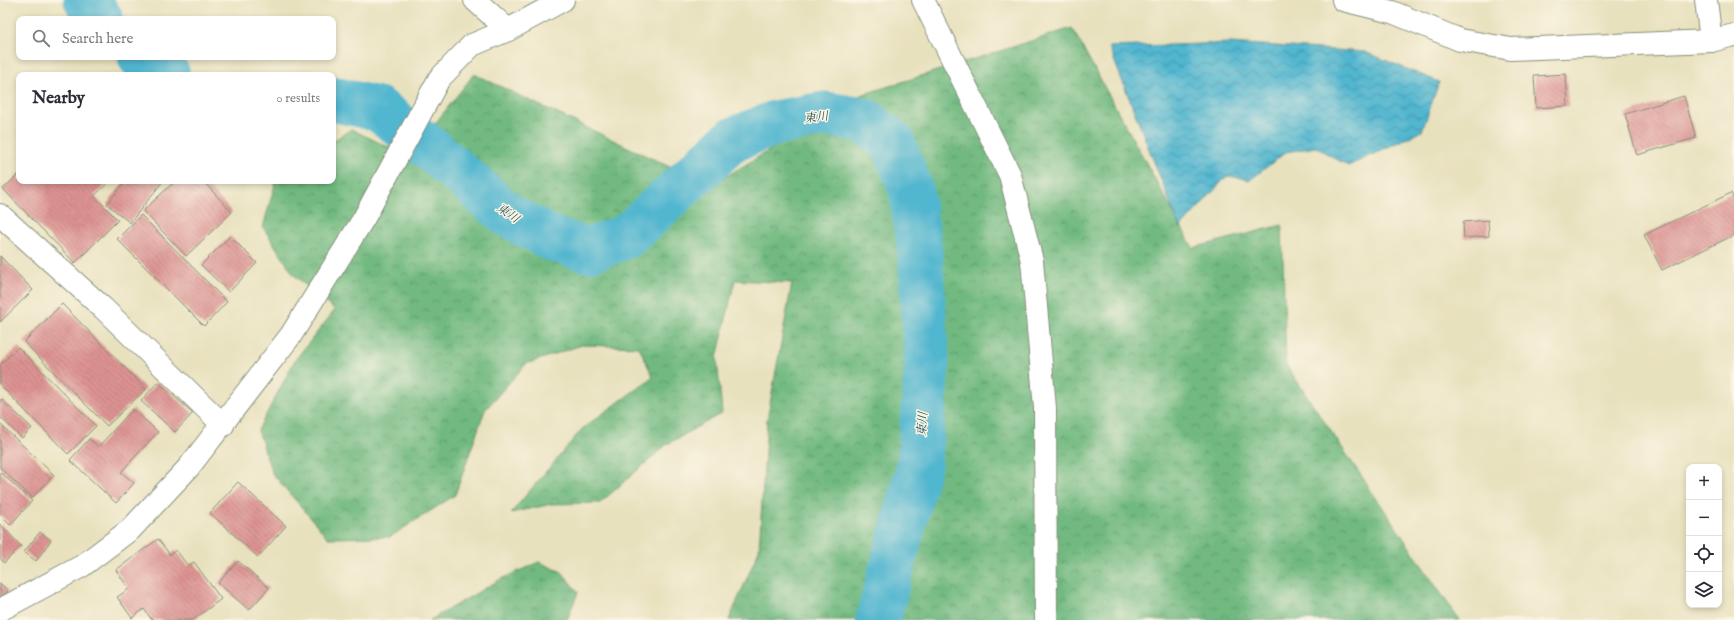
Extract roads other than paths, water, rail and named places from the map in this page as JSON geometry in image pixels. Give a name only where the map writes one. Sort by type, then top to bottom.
[{"type":"street","points":[[475,0],[508,30]]},
{"type":"street","points":[[0,610],[82,566],[131,529],[189,467],[223,425],[291,335],[364,218],[439,80],[472,45],[508,30],[563,0]]},
{"type":"street","points":[[923,0],[1010,175],[1032,261],[1045,408],[1046,620]]},
{"type":"street","points":[[1343,0],[1392,12],[1460,40],[1511,49],[1711,41],[1734,35]]},
{"type":"street","points":[[1706,0],[1711,41]]},
{"type":"street","points":[[0,214],[103,308],[223,425]]},
{"type":"water","points":[[1231,43],[1365,52],[1439,82],[1422,131],[1348,166],[1316,147],[1286,152],[1250,180],[1227,176],[1180,228],[1109,47]]},
{"type":"waterway","name":"東川","points":[[86,0],[99,16]]},
{"type":"waterway","name":"東川","points":[[145,60],[163,72]]},
{"type":"waterway","name":"東川","points":[[336,100],[378,109],[430,148],[508,215],[552,239],[589,250],[627,236],[732,140],[775,123],[825,114],[864,120],[893,143],[911,189],[920,252],[927,363],[919,466],[878,620]]}]
